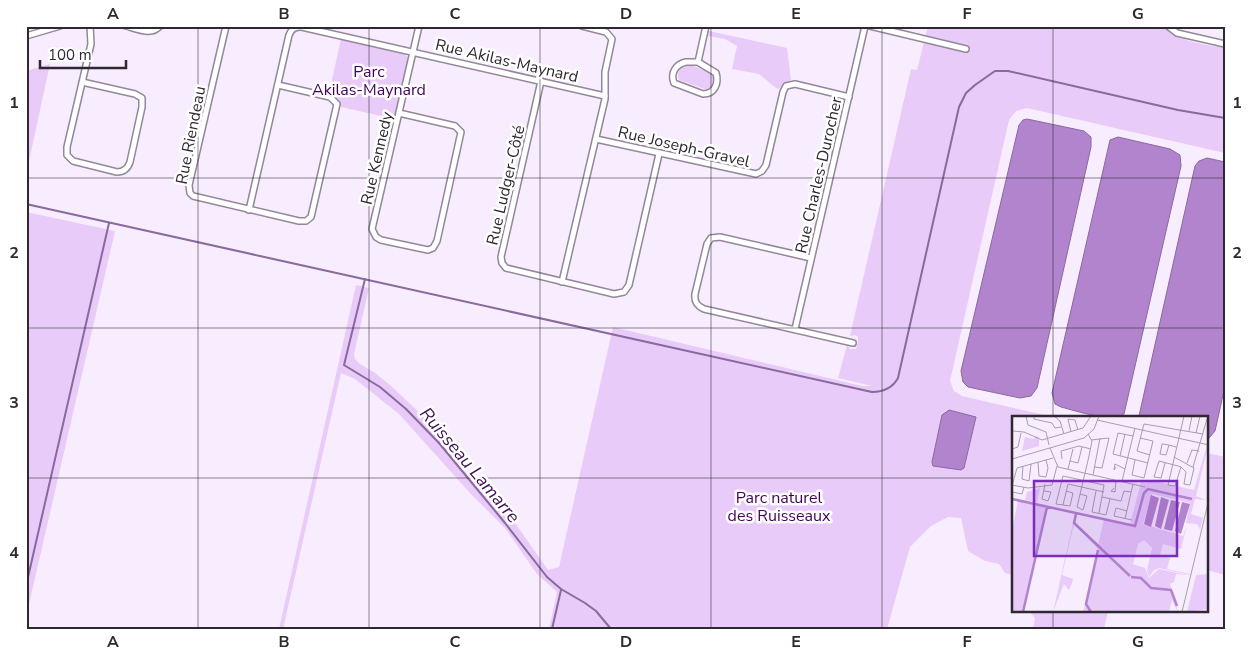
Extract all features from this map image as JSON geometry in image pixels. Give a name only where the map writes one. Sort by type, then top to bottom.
[{"type":"street","points":[[26,36],[60,26]]},
{"type":"street","points":[[82,82],[135,94],[142,99],[143,105],[130,162],[128,168],[123,171],[117,172],[74,162],[68,156],[67,147],[82,82],[91,44],[90,26]]},
{"type":"street","points":[[126,26],[152,32],[160,26]]},
{"type":"street","name":"Rue Riendeau","points":[[226,26],[189,185],[193,196],[249,210]]},
{"type":"street","name":"Rue Kennedy","points":[[399,113],[457,127],[461,131],[461,139],[438,241],[431,249],[423,250],[383,241],[376,237],[372,231],[372,227],[419,26]]},
{"type":"street","points":[[562,282],[605,96],[606,72],[612,42],[606,32],[582,26]]},
{"type":"street","points":[[698,62],[706,26]]},
{"type":"street","name":"Rue Charles-Durocher","points":[[795,329],[865,26]]},
{"type":"street","points":[[870,26],[966,49]]},
{"type":"street","points":[[1168,26],[1177,33],[1225,44]]},
{"type":"street","name":"Rue Akilas-Maynard","points":[[249,210],[289,35],[296,27],[605,96]]},
{"type":"street","points":[[698,62],[713,70],[717,75],[716,87],[708,94],[700,94],[673,81],[674,72],[679,64],[698,62]]},
{"type":"street","name":"Rue Ludger-Côté","points":[[541,81],[501,259],[503,265],[510,270],[616,294],[626,291],[629,286],[659,154]]},
{"type":"street","points":[[249,210],[301,222],[310,219],[330,140],[337,109],[334,100],[330,97],[278,85]]},
{"type":"street","name":"Rue Joseph-Gravel","points":[[596,139],[749,174],[758,174],[762,172],[766,165],[786,86],[798,85],[849,96]]},
{"type":"street","points":[[811,258],[720,237],[713,238],[708,242],[695,294],[696,304],[704,308],[853,343]]},
{"type":"green space","name":"Parc naturel des Ruisseaux","points":[[928,26],[1164,26],[1174,35],[1182,38],[1210,46],[1225,47],[1225,153],[1027,108],[1016,111],[1009,120],[950,381],[954,391],[962,396],[1049,416],[1012,416],[1012,575],[1005,573],[999,564],[985,561],[968,551],[961,518],[948,517],[931,526],[910,547],[887,629],[549,629],[557,592],[537,574],[505,528],[470,493],[399,414],[355,379],[341,373],[283,629],[279,629],[356,285],[369,288],[354,354],[355,359],[390,385],[423,416],[478,488],[491,495],[503,506],[548,570],[559,567],[613,327],[862,386],[872,386],[838,378],[847,345],[850,349],[856,349],[858,342],[858,337],[855,335],[850,336],[911,69],[917,70]]},
{"type":"green space","points":[[709,31],[787,48],[791,80],[784,83],[779,89],[759,74],[732,69],[737,46],[725,39],[708,36]]},
{"type":"green space","name":"Parc Akilas-Maynard","points":[[341,39],[401,53],[408,57],[395,119],[341,107],[337,98],[329,93]]},
{"type":"green space","points":[[50,64],[26,175],[26,71]]},
{"type":"green space","points":[[691,65],[713,74],[714,82],[711,89],[708,90],[679,80],[678,73],[680,69]]},
{"type":"green space","points":[[26,212],[115,231],[26,617]]},
{"type":"green space","points":[[1208,453],[1225,457],[1225,575],[1208,570]]},
{"type":"green space","points":[[1030,612],[1108,612],[1104,629],[1033,629],[1035,618]]},
{"type":"shaded area","points":[[1027,119],[1084,131],[1091,137],[1091,147],[1037,388],[1031,396],[1020,398],[968,387],[963,382],[961,371],[1019,125],[1023,120]]},
{"type":"shaded area","points":[[1118,137],[1170,149],[1180,155],[1181,166],[1124,414],[1119,416],[1098,416],[1061,407],[1055,404],[1052,393],[1110,140]]},
{"type":"shaded area","points":[[1207,158],[1225,162],[1225,386],[1215,431],[1209,438],[1208,416],[1139,416],[1195,166],[1199,161]]},
{"type":"shaded area","points":[[949,410],[976,417],[964,468],[961,470],[933,466],[932,462],[942,415]]},
{"type":"waterway","points":[[26,204],[876,392],[890,387],[898,378],[959,107],[966,93],[975,85],[995,71],[1008,71],[1178,110],[1225,118]]},
{"type":"waterway","points":[[26,586],[109,223]]},
{"type":"waterway","name":"Ruisseau Lamarre","points":[[365,279],[344,365],[380,387],[406,409],[439,443],[547,577],[561,589],[596,611],[611,629]]},
{"type":"waterway","points":[[552,629],[561,590]]}]
